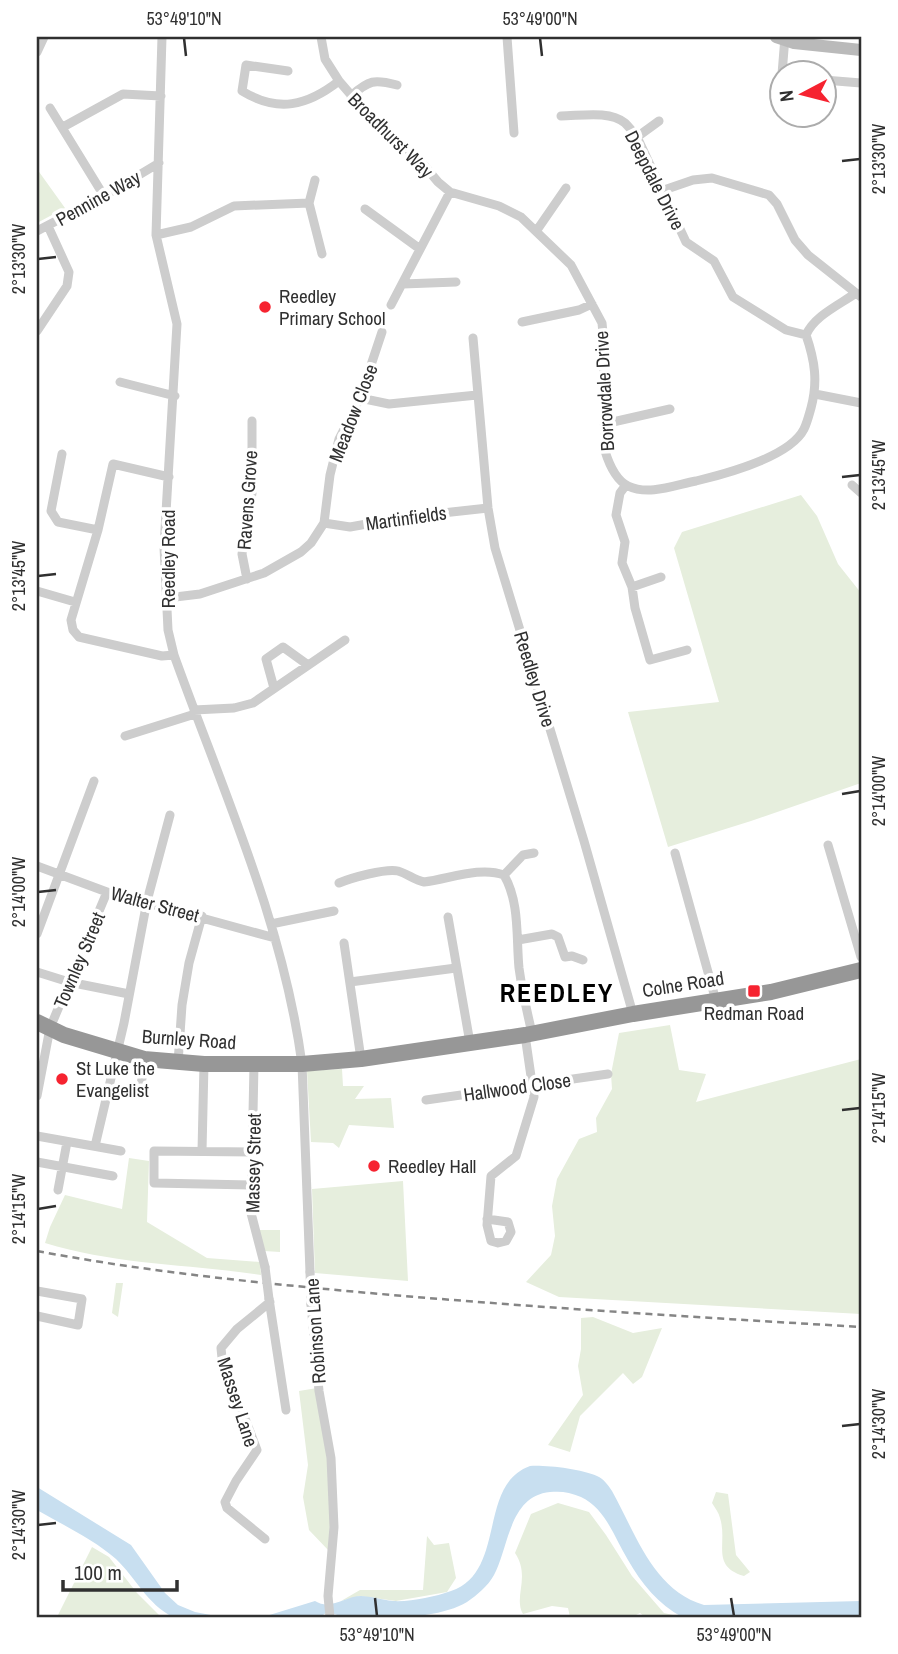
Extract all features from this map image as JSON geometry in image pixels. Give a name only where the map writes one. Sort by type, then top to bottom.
[{"type":"highway","name":"Colne Road","points":[[302,1064],[360,1059],[528,1034],[633,1013],[771,992],[861,970]]},
{"type":"highway","name":"Burnley Road","points":[[43,1025],[64,1035],[144,1059],[204,1064],[302,1064]]},
{"type":"street","points":[[37,52],[44,37]]},
{"type":"street","name":"Reedley Road","points":[[162,37],[156,235],[177,324],[175,396],[164,547],[168,630],[174,655],[271,924],[298,1034],[302,1064]]},
{"type":"street","name":"Broadhurst Way","points":[[321,37],[325,60],[338,81],[377,125],[417,157],[438,182],[450,191]]},
{"type":"street","points":[[507,37],[514,133]]},
{"type":"street","points":[[782,60],[781,38],[794,43],[861,50]]},
{"type":"street","points":[[288,71],[246,65],[242,91],[255,100],[291,105],[322,94],[338,81]]},
{"type":"street","points":[[351,96],[365,84],[378,80],[397,85]]},
{"type":"street","points":[[838,81],[861,83]]},
{"type":"street","points":[[63,127],[123,94],[162,96]]},
{"type":"street","points":[[50,108],[104,196]]},
{"type":"street","name":"Deepdale Drive","points":[[561,116],[615,118],[625,123],[637,137],[686,242],[714,261],[733,298],[786,330],[806,335]]},
{"type":"street","points":[[637,137],[659,121]]},
{"type":"street","name":"Pennine Way","points":[[37,231],[159,163]]},
{"type":"street","points":[[662,191],[693,180],[712,178],[769,195],[777,204],[795,240],[808,255],[859,295],[809,327],[806,335],[816,369],[815,394],[804,429],[795,440],[758,463],[723,475],[653,490],[640,490],[626,485],[620,494],[616,515],[625,542],[622,563],[632,587],[635,608],[650,660],[687,650]]},
{"type":"street","points":[[315,180],[309,203],[322,254]]},
{"type":"street","points":[[537,230],[566,188]]},
{"type":"street","points":[[391,305],[450,191]]},
{"type":"street","name":"Borrowdale Drive","points":[[450,191],[499,206],[521,217],[571,265],[593,304],[603,333],[604,424],[609,464],[626,485]]},
{"type":"street","points":[[156,235],[191,227],[233,206],[309,203]]},
{"type":"street","points":[[365,209],[420,249]]},
{"type":"street","points":[[37,331],[69,279],[69,272],[48,226]]},
{"type":"street","points":[[403,284],[456,282]]},
{"type":"street","points":[[522,322],[579,310],[593,304]]},
{"type":"street","name":"Meadow Close","points":[[324,523],[330,475],[339,439],[360,398],[382,332]]},
{"type":"street","name":"Reedley Drive","points":[[474,338],[488,508],[495,548],[633,1013]]},
{"type":"street","points":[[120,382],[175,396]]},
{"type":"street","points":[[815,394],[861,403]]},
{"type":"street","points":[[360,398],[389,404],[477,395]]},
{"type":"street","points":[[604,424],[670,409]]},
{"type":"street","name":"Ravens Grove","points":[[247,579],[242,554],[252,493],[252,421]]},
{"type":"street","points":[[62,454],[51,511],[54,518],[58,522],[98,530]]},
{"type":"street","points":[[169,477],[113,464],[98,530],[71,620],[73,630],[79,636],[162,656],[174,655]]},
{"type":"street","points":[[852,485],[861,493]]},
{"type":"street","name":"Martinfields","points":[[324,523],[350,527],[406,517],[488,508]]},
{"type":"street","points":[[167,598],[200,594],[264,573],[301,552],[324,523]]},
{"type":"street","points":[[632,587],[661,577]]},
{"type":"street","points":[[37,590],[75,602]]},
{"type":"street","points":[[125,736],[194,712],[253,703],[345,640]]},
{"type":"street","points":[[274,688],[266,659],[283,647],[308,665]]},
{"type":"street","points":[[37,934],[94,781]]},
{"type":"street","points":[[95,1146],[118,1052],[147,901],[170,815]]},
{"type":"street","points":[[828,845],[861,957]]},
{"type":"street","points":[[504,876],[523,855],[534,853]]},
{"type":"street","points":[[675,853],[716,1001]]},
{"type":"street","name":"Walter Street","points":[[37,866],[107,892],[275,938]]},
{"type":"street","points":[[339,883],[355,876],[396,870],[416,881],[424,882],[494,872],[504,876],[510,885],[517,918],[534,1097],[516,1156],[491,1176],[487,1219]]},
{"type":"street","name":"Townley Street","points":[[37,1096],[43,1025],[69,982],[107,892]]},
{"type":"street","points":[[271,924],[334,911]]},
{"type":"street","points":[[178,1063],[182,1005],[189,963],[202,916]]},
{"type":"street","points":[[448,917],[470,1043]]},
{"type":"street","points":[[517,940],[552,934],[558,937],[565,957],[572,956],[583,960]]},
{"type":"street","points":[[344,943],[360,1059]]},
{"type":"street","points":[[349,982],[456,968]]},
{"type":"street","points":[[37,972],[69,982],[129,994]]},
{"type":"street","points":[[141,1087],[144,1059]]},
{"type":"street","points":[[202,1151],[204,1064]]},
{"type":"street","name":"Massey Street","points":[[254,1064],[252,1222],[265,1267],[286,1410]]},
{"type":"street","name":"Robinson Lane","points":[[302,1064],[311,1304],[319,1391],[331,1458],[334,1527],[328,1596],[330,1617]]},
{"type":"street","name":"Hallwood Close","points":[[426,1100],[608,1074]]},
{"type":"street","points":[[37,1136],[121,1152]]},
{"type":"street","points":[[58,1190],[67,1142]]},
{"type":"street","points":[[251,1185],[154,1183],[154,1151],[253,1152]]},
{"type":"street","points":[[37,1162],[113,1176]]},
{"type":"street","points":[[37,1291],[82,1299],[78,1325],[37,1316]]},
{"type":"street","name":"Massey Lane","points":[[265,1539],[227,1508],[225,1502],[257,1450],[222,1358],[221,1348],[237,1329],[269,1301]]},
{"type":"green space","points":[[37,169],[65,208],[37,223]]},
{"type":"green space","points":[[801,495],[817,516],[838,564],[861,593],[861,783],[668,847],[628,712],[719,702],[674,548],[682,532]]},
{"type":"green space","points":[[670,1025],[679,1070],[706,1074],[696,1102],[861,1059],[861,1314],[559,1297],[526,1282],[551,1255],[555,1236],[552,1206],[557,1179],[579,1139],[597,1132],[596,1118],[612,1089],[611,1074],[619,1033]]},
{"type":"green space","points":[[342,1069],[343,1086],[364,1086],[355,1099],[391,1098],[394,1128],[349,1125],[339,1148],[333,1143],[311,1142],[307,1071]]},
{"type":"green space","points":[[129,1158],[149,1161],[147,1222],[207,1258],[260,1262],[261,1275],[99,1256],[45,1243],[65,1195],[122,1209]]},
{"type":"green space","points":[[403,1181],[408,1281],[315,1273],[312,1189]]},
{"type":"green space","points":[[257,1230],[280,1230],[280,1252],[264,1251]]},
{"type":"green space","points":[[116,1283],[123,1283],[118,1317],[112,1313]]},
{"type":"green space","points":[[593,1317],[633,1333],[662,1328],[642,1377],[633,1384],[623,1373],[580,1416],[570,1452],[548,1445],[583,1395],[578,1366],[581,1318]]},
{"type":"green space","points":[[317,1388],[331,1496],[329,1551],[309,1530],[303,1497],[308,1465],[299,1391]]},
{"type":"green space","points":[[716,1492],[728,1494],[736,1555],[750,1572],[744,1576],[734,1572],[724,1560],[722,1527],[719,1514],[712,1503]]},
{"type":"green space","points":[[558,1503],[589,1512],[632,1576],[664,1613],[682,1617],[645,1617],[640,1613],[632,1617],[570,1617],[568,1608],[552,1606],[523,1614],[520,1607],[522,1570],[515,1553],[531,1514]]},
{"type":"green space","points":[[427,1536],[434,1545],[449,1543],[456,1578],[447,1592],[396,1601],[360,1596],[341,1601],[360,1590],[423,1590]]},
{"type":"green space","points":[[92,1547],[109,1557],[137,1593],[161,1617],[57,1617]]},
{"type":"water","points":[[530,1466],[573,1469],[602,1479],[612,1491],[638,1542],[659,1574],[686,1598],[704,1605],[861,1601],[861,1617],[682,1617],[658,1600],[645,1585],[609,1524],[590,1502],[569,1493],[550,1492],[536,1496],[526,1503],[512,1524],[492,1579],[475,1596],[455,1608],[425,1615],[392,1618],[347,1617],[332,1613],[320,1617],[263,1617],[315,1601],[332,1604],[361,1596],[407,1601],[451,1591],[468,1581],[480,1566],[503,1491],[514,1476]]},
{"type":"water","points":[[37,1487],[131,1545],[165,1593],[178,1605],[195,1612],[221,1617],[173,1617],[164,1612],[116,1559],[37,1510]]},
{"type":"railway","points":[[37,1251],[197,1275],[358,1292],[861,1327]]},
{"type":"place","name":"Reedley Primary School","points":[[265,307]]},
{"type":"place","name":"Redman Road","points":[[754,991]]},
{"type":"place","name":"St Luke the Evangelist","points":[[62,1079]]},
{"type":"place","name":"Reedley Hall","points":[[374,1166]]},
{"type":"district","name":"REEDLEY","points":[[557,993]]}]
